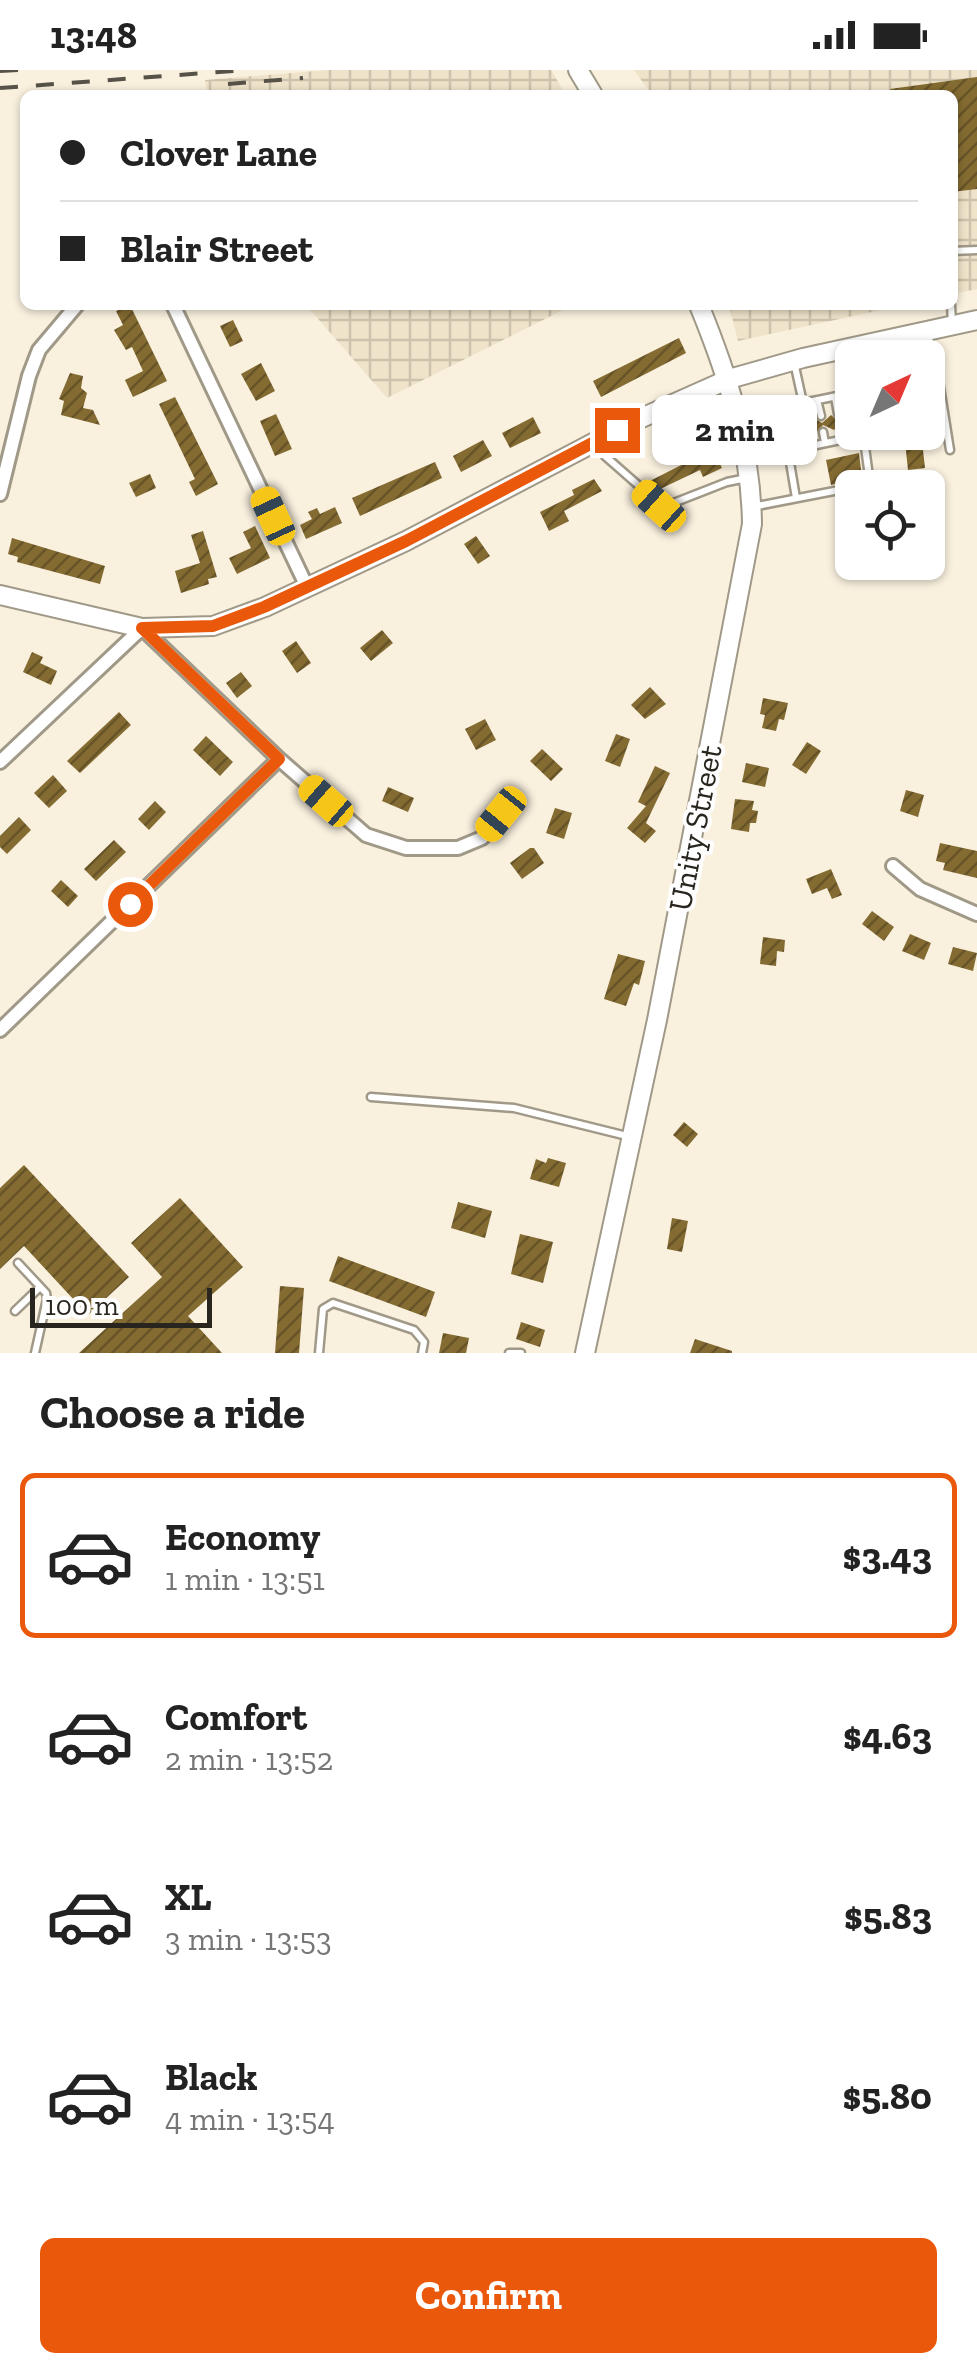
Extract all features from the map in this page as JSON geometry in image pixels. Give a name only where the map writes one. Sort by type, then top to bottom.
[{"type":"street","points":[[0,494],[39,350],[73,310]]},
{"type":"street","points":[[175,310],[307,587]]},
{"type":"street","name":"Unity Street","points":[[585,1353],[743,584],[752,507],[751,477],[729,378],[701,310]]},
{"type":"street","points":[[884,340],[977,320]]},
{"type":"street","points":[[0,595],[142,628],[213,626],[406,541],[597,441],[729,378],[835,351]]},
{"type":"street","points":[[142,628],[279,759],[366,834],[386,843],[424,851],[458,848],[482,838],[501,814]]},
{"type":"street","points":[[0,762],[142,628]]},
{"type":"street","points":[[0,1030],[279,759]]},
{"type":"street","points":[[893,866],[920,889],[977,914]]},
{"type":"lane","points":[[951,310],[952,325]]},
{"type":"lane","points":[[926,331],[950,450]]},
{"type":"lane","points":[[794,361],[803,404]]},
{"type":"lane","points":[[744,448],[785,433],[803,404],[835,396]]},
{"type":"lane","points":[[817,400],[821,416]]},
{"type":"lane","points":[[823,432],[825,444]]},
{"type":"lane","points":[[785,433],[796,498]]},
{"type":"lane","points":[[597,441],[605,456],[662,507],[751,477]]},
{"type":"lane","points":[[788,451],[835,442]]},
{"type":"lane","points":[[752,507],[872,483],[867,450]]},
{"type":"lane","points":[[371,1098],[514,1108],[632,1138]]},
{"type":"lane","points":[[18,1263],[47,1299],[34,1353]]},
{"type":"lane","points":[[14,1311],[40,1287]]},
{"type":"lane","points":[[318,1353],[323,1309],[333,1304],[414,1330],[424,1342],[422,1353]]},
{"type":"lane","points":[[508,1353],[521,1353]]},
{"type":"shaded area","points":[[328,70],[551,70],[563,90],[206,90],[205,80]]},
{"type":"shaded area","points":[[634,70],[977,70],[977,289],[958,293],[958,90],[648,90]]},
{"type":"shaded area","points":[[310,310],[563,310],[387,398]]},
{"type":"shaded area","points":[[730,310],[881,310],[738,341]]},
{"type":"building","points":[[977,77],[977,189],[958,191],[958,90],[890,89]]},
{"type":"building","points":[[132,310],[167,381],[133,397],[125,380],[143,371],[132,347],[126,350],[114,330],[123,325],[116,311]]},
{"type":"building","points":[[233,320],[243,341],[230,347],[220,326]]},
{"type":"building","points":[[679,338],[686,353],[601,397],[593,381]]},
{"type":"building","points":[[261,363],[275,391],[256,401],[241,374]]},
{"type":"building","points":[[70,373],[83,376],[81,388],[87,393],[83,408],[93,410],[100,425],[61,415],[64,401],[59,399]]},
{"type":"building","points":[[175,397],[218,484],[196,496],[189,482],[195,479],[159,404]]},
{"type":"building","points":[[276,414],[292,449],[275,456],[260,421]]},
{"type":"building","points":[[831,415],[835,418],[834,430],[823,425],[816,433],[808,434],[805,420],[814,418],[822,423]]},
{"type":"building","points":[[533,417],[541,433],[510,448],[502,433]]},
{"type":"building","points":[[483,440],[492,456],[461,472],[453,456]]},
{"type":"building","points":[[711,445],[722,468],[703,477],[700,470],[656,491],[646,483],[695,458],[693,454]]},
{"type":"building","points":[[906,450],[923,450],[925,468],[908,470]]},
{"type":"building","points":[[859,453],[861,470],[835,470],[835,484],[831,485],[826,460]]},
{"type":"building","points":[[435,462],[442,478],[360,516],[352,498]]},
{"type":"building","points":[[150,474],[156,488],[136,497],[129,483]]},
{"type":"building","points":[[594,479],[602,491],[564,511],[569,521],[549,531],[540,512],[574,495],[572,490]]},
{"type":"building","points":[[335,507],[342,523],[306,539],[300,525],[312,519],[308,512],[317,508],[320,514]]},
{"type":"building","points":[[255,526],[270,558],[237,574],[229,558],[251,548],[243,532]]},
{"type":"building","points":[[203,531],[217,577],[208,579],[209,584],[181,593],[175,571],[200,563],[191,535]]},
{"type":"building","points":[[476,536],[490,556],[478,564],[464,544]]},
{"type":"building","points":[[12,538],[105,566],[100,584],[17,562],[18,557],[8,554]]},
{"type":"building","points":[[382,630],[393,643],[371,661],[360,648]]},
{"type":"building","points":[[296,641],[311,663],[297,673],[282,651]]},
{"type":"building","points":[[32,652],[43,657],[40,663],[57,671],[51,685],[23,672]]},
{"type":"building","points":[[241,672],[252,686],[237,698],[226,683]]},
{"type":"building","points":[[650,687],[666,704],[645,719],[631,705]]},
{"type":"building","points":[[763,698],[788,703],[784,720],[779,719],[776,731],[762,728]]},
{"type":"building","points":[[119,712],[131,725],[80,773],[67,761]]},
{"type":"building","points":[[485,719],[496,740],[476,750],[465,729]]},
{"type":"building","points":[[616,734],[630,739],[620,767],[605,761]]},
{"type":"building","points":[[206,736],[233,762],[220,776],[193,750]]},
{"type":"building","points":[[807,742],[821,751],[806,774],[792,765]]},
{"type":"building","points":[[542,749],[563,769],[551,781],[530,761]]},
{"type":"building","points":[[746,763],[769,768],[765,787],[742,782]]},
{"type":"building","points":[[655,766],[670,773],[646,823],[656,831],[645,843],[627,828],[646,806],[638,802]]},
{"type":"building","points":[[53,775],[67,791],[49,808],[34,793]]},
{"type":"building","points":[[388,787],[414,798],[408,812],[382,801]]},
{"type":"building","points":[[906,790],[924,795],[918,817],[900,811]]},
{"type":"building","points":[[735,799],[754,801],[752,810],[758,811],[749,832],[731,829]]},
{"type":"building","points":[[155,801],[166,812],[149,830],[138,819]]},
{"type":"building","points":[[555,808],[572,813],[564,839],[546,833]]},
{"type":"building","points":[[19,817],[31,830],[7,854],[0,847],[0,836]]},
{"type":"building","points":[[114,840],[126,852],[96,881],[84,869]]},
{"type":"building","points":[[940,843],[977,851],[977,878],[943,870],[945,863],[936,861]]},
{"type":"building","points":[[530,848],[544,863],[522,879],[510,863]]},
{"type":"building","points":[[831,869],[842,895],[832,899],[827,888],[812,894],[806,879]]},
{"type":"building","points":[[61,880],[78,896],[68,907],[51,891]]},
{"type":"building","points":[[872,911],[894,927],[884,941],[862,924]]},
{"type":"building","points":[[910,934],[931,943],[924,960],[902,951]]},
{"type":"building","points":[[763,937],[785,940],[784,952],[777,951],[776,966],[760,964]]},
{"type":"building","points":[[953,947],[977,953],[973,971],[948,964]]},
{"type":"building","points":[[618,954],[645,961],[639,985],[634,983],[626,1006],[604,999]]},
{"type":"building","points":[[684,1122],[698,1134],[687,1147],[673,1135]]},
{"type":"building","points":[[548,1158],[566,1163],[559,1187],[530,1179],[536,1159],[546,1163]]},
{"type":"building","points":[[24,1165],[129,1277],[88,1315],[24,1246],[0,1269],[0,1188]]},
{"type":"building","points":[[180,1198],[243,1267],[188,1316],[222,1353],[79,1353],[162,1277],[131,1243]]},
{"type":"building","points":[[458,1202],[492,1211],[485,1238],[451,1228]]},
{"type":"building","points":[[672,1218],[688,1221],[682,1252],[667,1249]]},
{"type":"building","points":[[520,1234],[553,1242],[543,1283],[511,1274]]},
{"type":"building","points":[[338,1256],[435,1292],[426,1317],[329,1281]]},
{"type":"building","points":[[280,1286],[304,1288],[299,1353],[275,1353]]},
{"type":"building","points":[[521,1322],[545,1330],[540,1347],[516,1339]]},
{"type":"building","points":[[443,1333],[469,1338],[466,1353],[439,1353]]},
{"type":"building","points":[[695,1339],[732,1351],[732,1353],[690,1353]]},
{"type":"railway","points":[[0,71],[19,70]]},
{"type":"railway","points":[[0,88],[247,70]]},
{"type":"railway","points":[[228,84],[303,78]]},
{"type":"route","points":[[130,904],[279,759],[142,628],[213,626],[264,607],[406,541],[617,430]]}]
